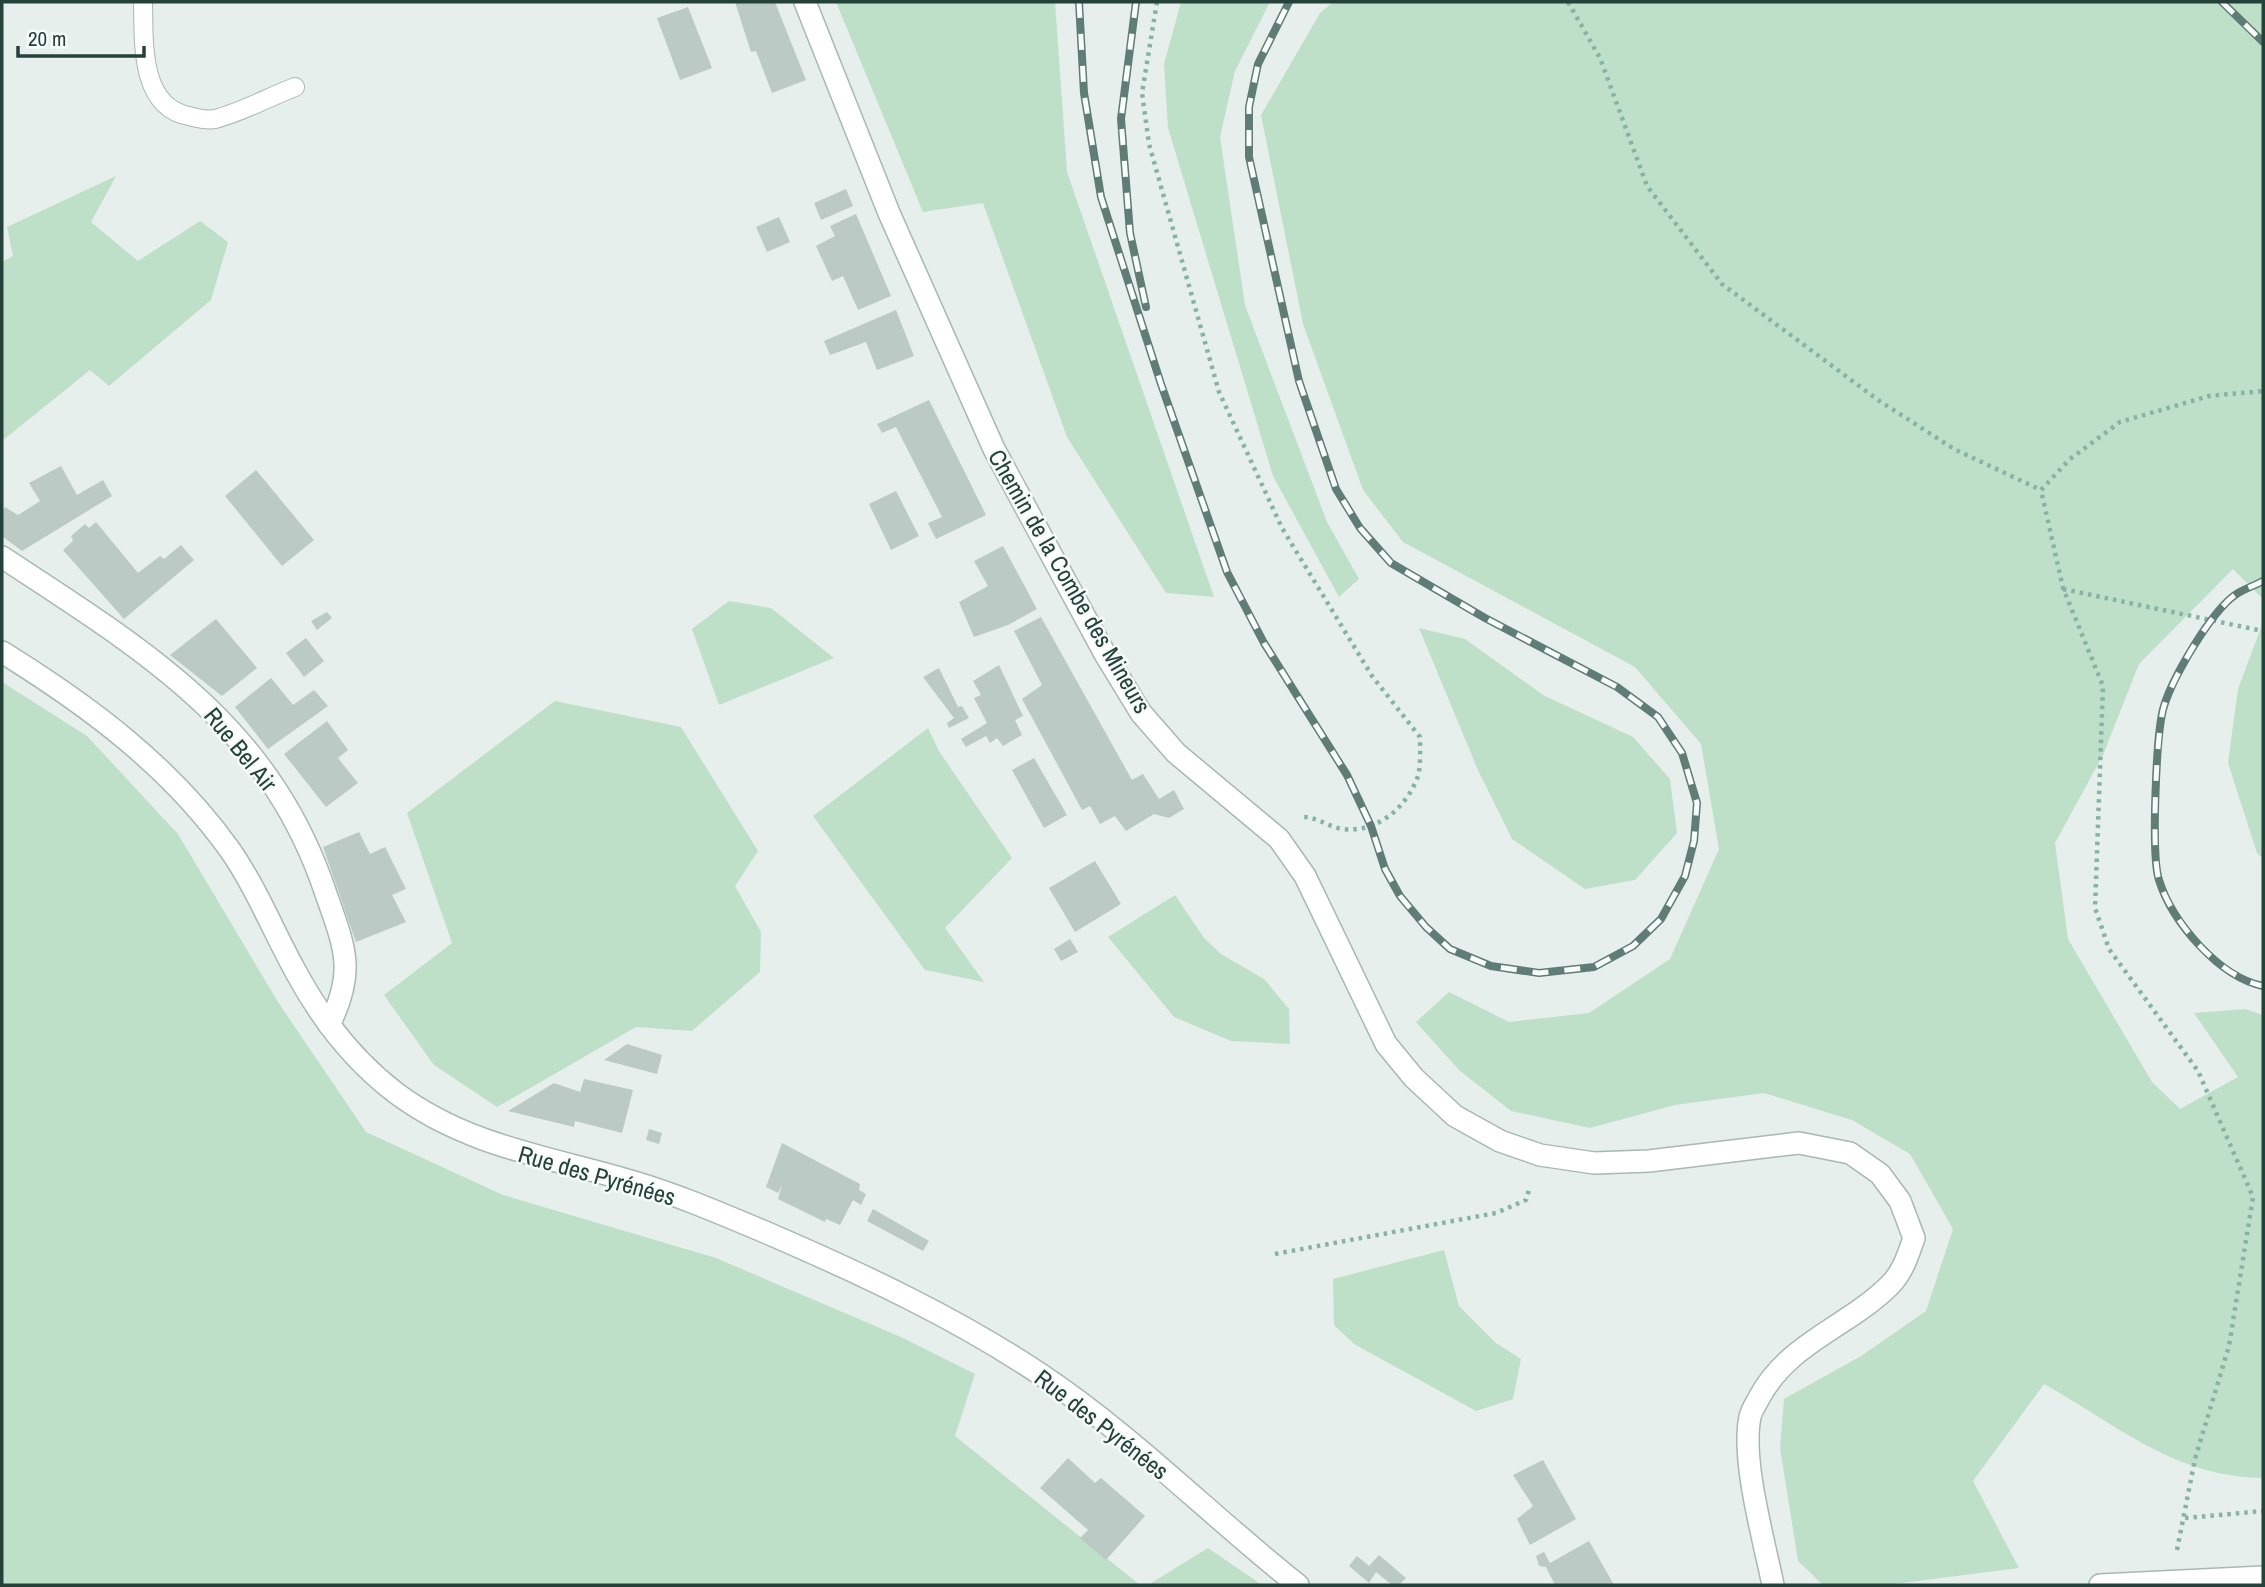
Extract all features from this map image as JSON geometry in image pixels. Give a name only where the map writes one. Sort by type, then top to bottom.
[{"type":"street","name":"Chemin de la Combe des Mineurs","points":[[805,2],[889,213],[994,449],[1105,654],[1141,713],[1176,753],[1203,779],[1279,839],[1305,876],[1387,1044],[1414,1078],[1455,1116],[1500,1140],[1540,1155],[1594,1163],[1649,1161],[1799,1143],[1850,1153],[1880,1174],[1900,1201],[1914,1238],[1905,1264],[1891,1284],[1871,1301],[1793,1354],[1768,1381],[1750,1416],[1749,1458],[1773,1585]]},
{"type":"street","name":"Rue Bel Air","points":[[2,557],[116,631],[176,677],[225,721],[263,771],[291,815],[317,866],[342,939],[348,972],[341,1002],[329,1026]]},
{"type":"street","name":"Rue des Pyrénées","points":[[2,652],[105,720],[189,798],[232,853],[296,973],[329,1026],[360,1062],[388,1086],[446,1125],[505,1149],[635,1182],[739,1222],[921,1305],[1044,1376],[1101,1419],[1298,1585]]},
{"type":"street","points":[[2099,1585],[2263,1577]]},
{"type":"lane","points":[[143,2],[145,58],[155,91],[168,108],[179,114],[212,120],[295,87]]},
{"type":"path","points":[[1157,2],[1142,93],[1149,144],[1219,392],[1282,528],[1372,676],[1420,737],[1419,774],[1404,802],[1390,817],[1371,826],[1343,829],[1309,816],[1258,821]]},
{"type":"path","points":[[1569,2],[1600,58],[1647,186],[1721,284],[1888,407],[1954,449],[2041,490]]},
{"type":"path","points":[[2041,490],[2070,460],[2120,422],[2209,396],[2263,391]]},
{"type":"path","points":[[2041,490],[2063,588],[2104,686],[2095,908],[2109,949],[2198,1071],[2253,1197],[2229,1346],[2195,1459],[2185,1518],[2169,1580]]},
{"type":"path","points":[[2063,588],[2263,631]]},
{"type":"path","points":[[1275,1254],[1496,1213],[1526,1200],[1540,1155]]},
{"type":"path","points":[[2185,1518],[2263,1511]]},
{"type":"green space","points":[[836,2],[1055,2],[1067,172],[1214,597],[1166,593],[1067,437],[983,203],[923,212]]},
{"type":"green space","points":[[1181,2],[1270,2],[1235,71],[1220,137],[1245,305],[1327,522],[1359,579],[1339,597],[1273,476],[1168,128],[1164,64]]},
{"type":"green space","points":[[1333,2],[2263,2],[2263,599],[2233,569],[2139,664],[2103,755],[2055,843],[2068,939],[2152,1082],[2180,1109],[2238,1077],[2194,1013],[2245,1009],[2263,1015],[2263,1478],[2202,1469],[2174,1459],[2044,1384],[1973,1481],[2019,1568],[1887,1585],[1822,1584],[1798,1561],[1780,1448],[1784,1399],[1861,1356],[1926,1311],[1953,1229],[1910,1154],[1852,1120],[1764,1093],[1675,1105],[1590,1128],[1511,1111],[1459,1070],[1416,1022],[1449,992],[1509,1022],[1589,1013],[1670,959],[1719,849],[1701,744],[1635,667],[1403,542],[1363,490],[1303,324],[1261,115],[1320,13]]},
{"type":"green space","points":[[116,176],[91,222],[138,261],[200,221],[228,242],[211,300],[109,386],[90,370],[2,441],[2,262],[13,256],[7,227]]},
{"type":"green space","points":[[729,601],[771,608],[834,658],[719,705],[692,629]]},
{"type":"green space","points":[[2263,622],[2263,859],[2257,853],[2228,763],[2238,689]]},
{"type":"green space","points":[[1419,628],[1465,639],[1543,695],[1633,737],[1670,779],[1677,833],[1635,880],[1585,889],[1512,839],[1478,770]]},
{"type":"green space","points":[[2,682],[87,736],[178,834],[278,1002],[366,1132],[503,1195],[716,1258],[901,1337],[975,1374],[955,1436],[1140,1585],[2,1585]]},
{"type":"green space","points":[[555,701],[681,727],[758,851],[735,886],[761,932],[760,972],[692,1031],[636,1027],[497,1107],[434,1065],[384,995],[452,943],[407,813]]},
{"type":"green space","points":[[928,728],[939,751],[1012,858],[945,928],[984,982],[925,970],[813,816]]},
{"type":"green space","points":[[1175,895],[1204,938],[1221,954],[1264,979],[1289,1009],[1290,1044],[1231,1041],[1174,1017],[1108,937]]},
{"type":"green space","points":[[1444,1250],[1459,1306],[1496,1343],[1521,1359],[1513,1399],[1476,1411],[1354,1344],[1334,1325],[1333,1279]]},
{"type":"green space","points":[[1208,1548],[1262,1585],[1148,1585]]},
{"type":"building","points":[[735,2],[775,2],[806,80],[772,93],[756,51],[751,52]]},
{"type":"building","points":[[688,7],[712,68],[680,80],[657,18]]},
{"type":"building","points":[[846,189],[853,206],[821,220],[814,203]]},
{"type":"building","points":[[856,214],[891,296],[858,310],[843,276],[832,281],[816,246],[835,236],[830,226]]},
{"type":"building","points":[[779,217],[790,242],[767,252],[756,227]]},
{"type":"building","points":[[896,310],[914,356],[877,370],[866,342],[830,355],[824,341]]},
{"type":"building","points":[[929,400],[986,515],[936,539],[928,523],[942,517],[896,427],[882,433],[877,424]]},
{"type":"building","points":[[61,466],[77,495],[103,480],[112,496],[22,551],[2,536],[2,511],[5,507],[18,515],[40,501],[29,483]]},
{"type":"building","points":[[256,470],[314,540],[282,566],[225,496]]},
{"type":"building","points":[[896,491],[919,536],[891,550],[869,504]]},
{"type":"building","points":[[96,522],[138,573],[160,556],[164,559],[181,545],[194,560],[124,619],[63,550],[73,541],[71,536],[85,524],[89,528]]},
{"type":"building","points":[[1003,546],[1037,609],[1008,625],[974,637],[959,602],[988,586],[974,561]]},
{"type":"building","points":[[327,612],[332,618],[317,630],[311,621]]},
{"type":"building","points":[[1041,617],[1132,780],[1143,774],[1159,799],[1174,790],[1184,809],[1169,818],[1154,814],[1126,831],[1115,816],[1100,824],[1090,806],[1082,810],[1022,699],[1042,685],[1014,631]]},
{"type":"building","points":[[216,619],[257,668],[222,696],[170,655]]},
{"type":"building","points":[[306,638],[324,661],[304,677],[286,653]]},
{"type":"building","points":[[999,665],[1023,716],[1015,720],[1022,735],[1003,746],[997,738],[990,743],[986,736],[966,747],[961,739],[987,723],[974,698],[981,695],[973,681]]},
{"type":"building","points":[[939,668],[958,707],[962,706],[969,718],[949,728],[947,723],[954,718],[923,677]]},
{"type":"building","points":[[271,678],[293,705],[314,690],[328,706],[268,749],[235,707]]},
{"type":"building","points":[[327,721],[348,750],[338,758],[358,783],[326,807],[284,754]]},
{"type":"building","points":[[1034,758],[1067,815],[1044,828],[1012,770]]},
{"type":"building","points":[[359,832],[370,854],[385,847],[406,889],[392,895],[406,922],[356,942],[323,847]]},
{"type":"building","points":[[1095,861],[1121,904],[1075,932],[1049,888]]},
{"type":"building","points":[[1070,939],[1078,952],[1061,961],[1054,949]]},
{"type":"building","points":[[627,1044],[662,1055],[657,1074],[604,1060]]},
{"type":"building","points":[[584,1079],[633,1090],[622,1133],[575,1121],[574,1127],[508,1111],[554,1083],[580,1092]]},
{"type":"building","points":[[649,1129],[662,1133],[659,1144],[646,1140]]},
{"type":"building","points":[[782,1143],[860,1184],[859,1190],[866,1194],[861,1205],[853,1200],[840,1225],[826,1219],[825,1222],[778,1199],[782,1185],[778,1193],[766,1187]]},
{"type":"building","points":[[873,1209],[929,1241],[923,1251],[867,1221]]},
{"type":"building","points":[[1068,1458],[1095,1483],[1101,1478],[1145,1516],[1106,1560],[1080,1538],[1088,1530],[1040,1488]]},
{"type":"building","points":[[1543,1460],[1576,1519],[1530,1545],[1517,1519],[1533,1506],[1513,1475]]},
{"type":"building","points":[[1589,1541],[1614,1585],[1555,1585],[1546,1567],[1539,1566],[1536,1556],[1544,1552],[1550,1563]]},
{"type":"building","points":[[1379,1555],[1406,1578],[1399,1585],[1392,1585],[1376,1572],[1369,1583],[1349,1566],[1357,1556],[1369,1566]]},
{"type":"railway","points":[[1079,2],[1084,93],[1101,197],[1161,384],[1227,572],[1264,643],[1347,775],[1371,826],[1385,869],[1400,896],[1426,927],[1450,949],[1491,966],[1539,973],[1594,967],[1633,946],[1661,919],[1685,876],[1694,841],[1697,803],[1682,753],[1658,717],[1617,687],[1485,618],[1391,563],[1360,528],[1336,489],[1299,381],[1249,157],[1249,107],[1258,64],[1289,2]]},
{"type":"railway","points":[[1136,2],[1121,119],[1130,233],[1146,307]]},
{"type":"railway","points":[[2222,2],[2263,42]]},
{"type":"railway","points":[[2263,581],[2235,595],[2215,616],[2194,646],[2169,694],[2161,720],[2155,821],[2159,880],[2165,896],[2186,930],[2214,960],[2230,972],[2263,986]]}]
